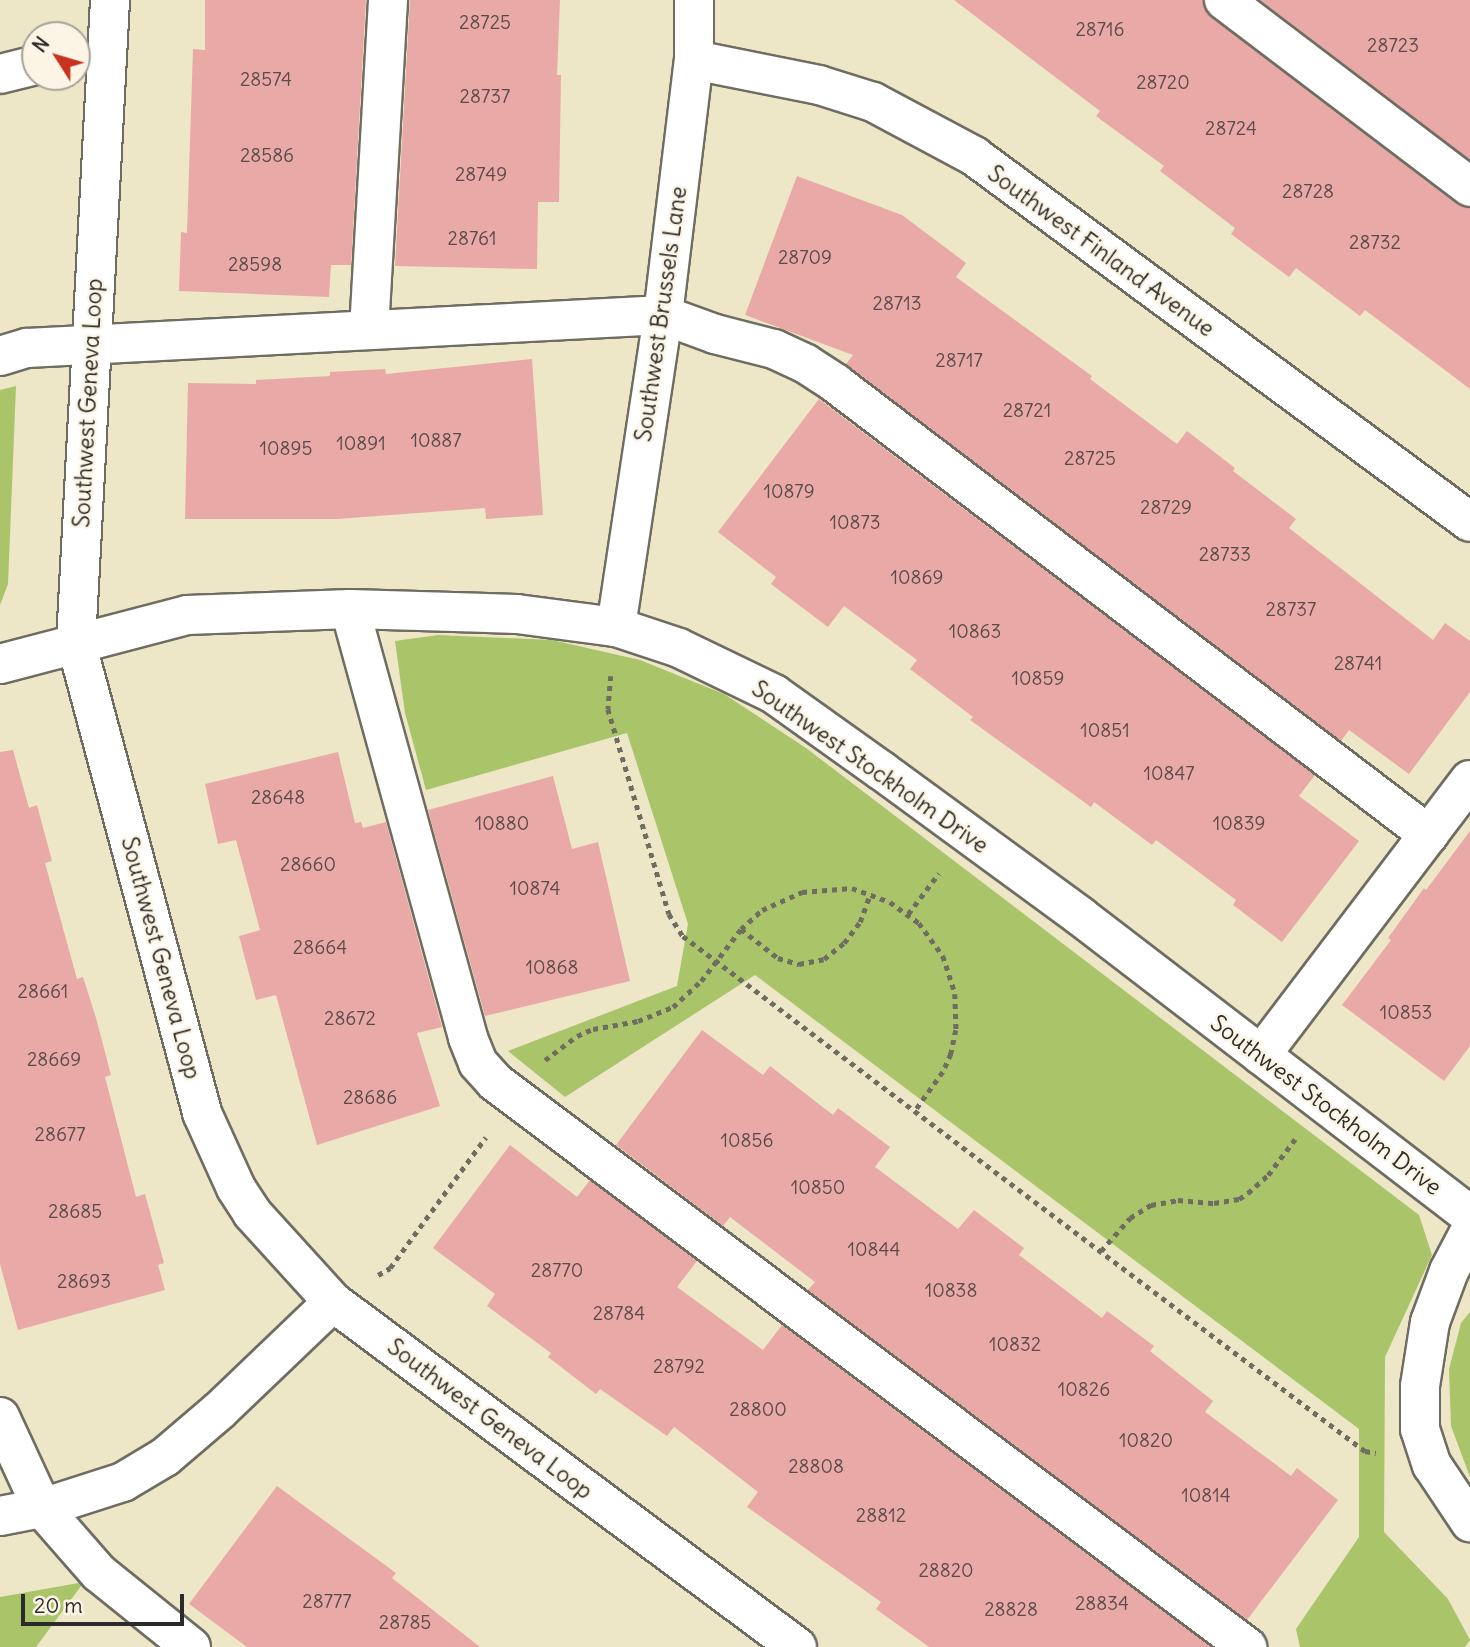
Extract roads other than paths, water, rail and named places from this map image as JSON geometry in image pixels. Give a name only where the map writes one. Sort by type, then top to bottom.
[{"type":"street","name":"Southwest Geneva Loop","points":[[110,0],[92,50],[91,345],[76,642],[202,1113],[236,1188],[252,1213],[333,1302],[797,1647]]},
{"type":"street","points":[[369,330],[388,0]]},
{"type":"street","name":"Southwest Brussels Lane","points":[[616,627],[663,315],[694,60],[694,0]]},
{"type":"street","points":[[1224,0],[1470,187]]},
{"type":"street","name":"Southwest Finland Avenue","points":[[694,60],[819,85],[873,102],[974,156],[1470,522]]},
{"type":"street","points":[[0,74],[21,69]]},
{"type":"street","points":[[0,356],[27,348],[663,315],[715,334],[774,349],[806,364],[835,383],[1429,835]]},
{"type":"street","points":[[350,609],[468,1038],[478,1063],[495,1082],[1247,1647]]},
{"type":"street","name":"Southwest Stockholm Drive","points":[[0,664],[187,615],[350,609],[517,614],[616,627],[679,648],[774,694],[1080,916],[1470,1215]]},
{"type":"street","points":[[1261,1055],[1470,780]]},
{"type":"street","points":[[1470,1231],[1449,1271],[1430,1322],[1420,1386],[1420,1429],[1432,1465],[1470,1522]]},
{"type":"street","points":[[0,1516],[42,1508],[123,1482],[165,1457],[220,1410],[333,1302]]},
{"type":"street","points":[[0,1417],[42,1508],[99,1573],[132,1603],[191,1647]]}]
